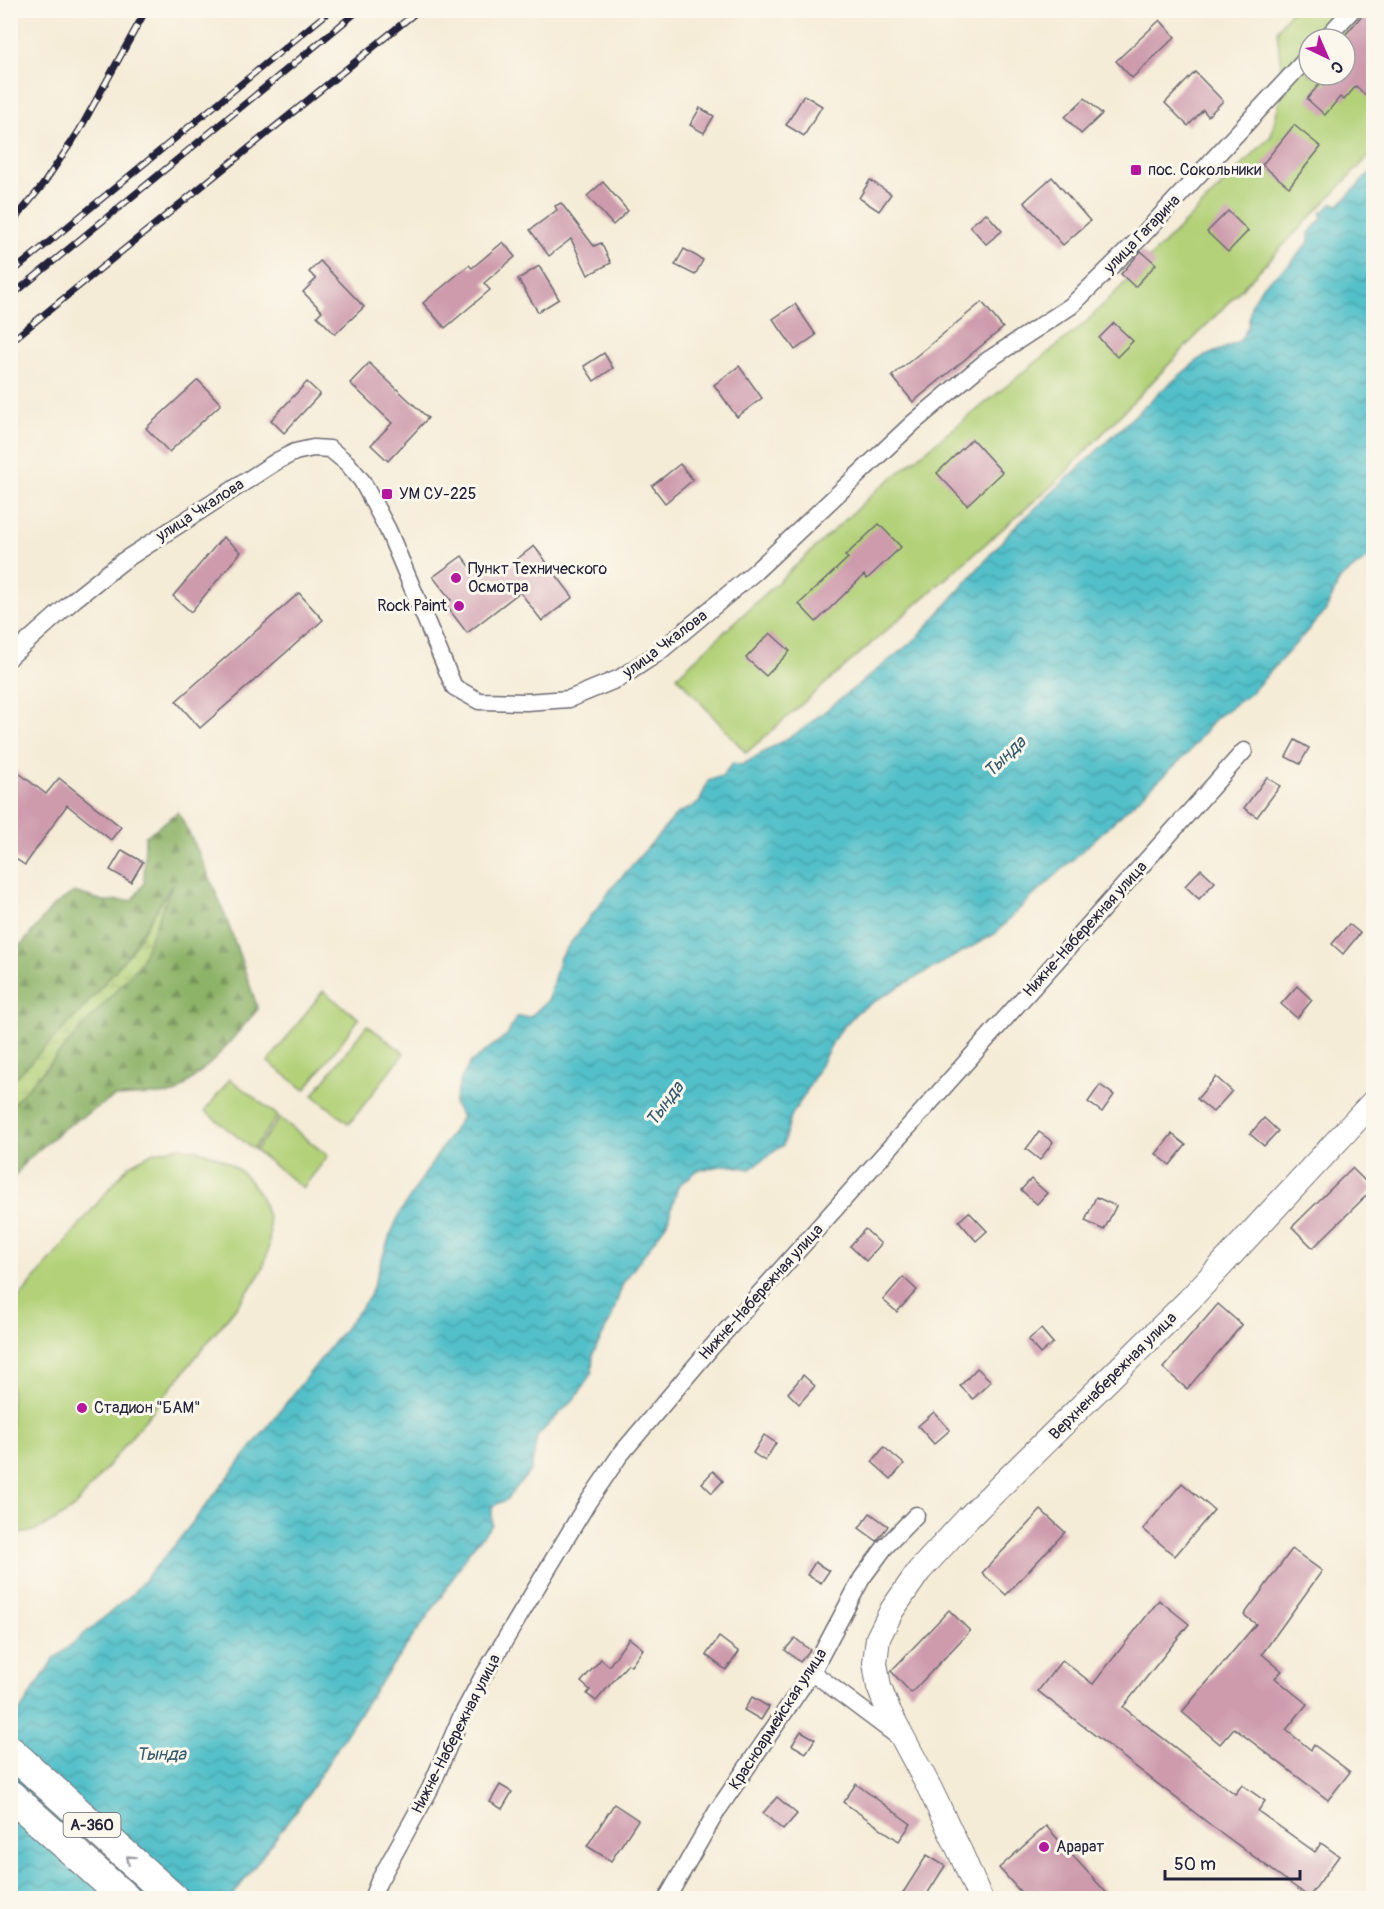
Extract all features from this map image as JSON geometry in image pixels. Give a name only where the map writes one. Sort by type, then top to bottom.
[{"type":"highway","name":"А-360","points":[[10,1751],[173,1899]]},
{"type":"highway","name":"А-360","points":[[10,1795],[125,1899]]},
{"type":"street","points":[[1336,27],[1352,10]]},
{"type":"street","name":"улица Гагарина","points":[[1071,306],[1138,240],[1297,69]]},
{"type":"street","name":"улица Чкалова","points":[[10,657],[75,599],[123,561],[277,460],[295,452],[313,448],[330,450],[347,463],[362,481],[388,530],[454,687],[479,701],[526,702],[569,699],[621,678],[658,653],[756,571],[913,423],[976,370],[1071,306]]},
{"type":"street","name":"Нижне-Набережная улица","points":[[372,1899],[379,1881],[430,1789],[461,1717],[482,1678],[588,1502],[620,1455],[709,1350],[1244,751]]},
{"type":"street","name":"Верхненабережная улица","points":[[903,1740],[882,1695],[875,1663],[878,1638],[892,1610],[919,1571],[968,1518],[1190,1300],[1374,1101]]},
{"type":"street","name":"Красноармейская улица","points":[[667,1899],[717,1811],[812,1672],[862,1578],[885,1547],[916,1515]]},
{"type":"street","points":[[812,1672],[903,1740],[962,1856],[980,1899]]},
{"type":"green space","points":[[1291,11],[1373,11],[1373,152],[1055,483],[746,753],[677,676],[877,490],[1085,323],[1271,136],[1283,86],[1277,30]]},
{"type":"green space","points":[[178,812],[213,884],[258,1009],[214,1060],[175,1094],[114,1097],[64,1128],[26,1161],[11,1181],[11,1106],[139,965],[170,888],[130,953],[80,1012],[11,1082],[11,950],[23,943],[53,906],[74,892],[104,901],[133,900],[144,883],[145,837]]},
{"type":"green space","points":[[173,883],[139,965],[11,1106],[11,1082],[80,1012],[130,953]]},
{"type":"green space","points":[[323,991],[359,1019],[305,1090],[268,1062]]},
{"type":"green space","points":[[367,1025],[404,1053],[349,1124],[313,1095]]},
{"type":"green space","points":[[230,1079],[278,1116],[253,1149],[205,1111]]},
{"type":"green space","points":[[280,1118],[328,1156],[303,1188],[255,1150]]},
{"type":"green space","name":"Стадион \"БАМ\"","points":[[181,1147],[205,1152],[225,1161],[252,1183],[267,1213],[269,1229],[268,1247],[262,1270],[241,1301],[74,1508],[36,1530],[11,1534],[11,1308],[129,1165],[154,1152]]},
{"type":"water","name":"Тында","points":[[1373,170],[1373,554],[1340,579],[1326,610],[1251,693],[1215,718],[1188,753],[995,934],[858,1011],[837,1034],[791,1116],[783,1145],[750,1169],[727,1165],[698,1170],[678,1186],[667,1223],[623,1283],[611,1319],[593,1354],[592,1372],[577,1396],[537,1436],[531,1470],[506,1500],[492,1506],[492,1525],[470,1550],[441,1597],[368,1700],[306,1797],[231,1898],[11,1898],[11,1725],[53,1660],[131,1595],[174,1546],[370,1296],[389,1238],[401,1211],[462,1117],[454,1104],[461,1079],[471,1062],[508,1034],[516,1017],[530,1017],[548,1000],[560,957],[612,888],[677,814],[699,803],[708,781],[722,776],[733,763],[742,765],[800,731],[917,638],[1010,532],[1162,390],[1201,358],[1239,342],[1248,327],[1251,306],[1263,285],[1289,265],[1309,242],[1309,233],[1322,218],[1321,213],[1333,203],[1339,205]]},
{"type":"building","points":[[1364,13],[1374,22],[1374,103],[1357,87],[1357,27],[1352,27]]},
{"type":"building","points":[[1160,20],[1175,37],[1132,78],[1116,61]]},
{"type":"building","points":[[1195,72],[1223,101],[1208,116],[1203,110],[1188,126],[1165,103]]},
{"type":"building","points":[[1317,87],[1355,87],[1344,100],[1340,97],[1325,115],[1307,99]]},
{"type":"building","points":[[804,95],[822,106],[804,136],[786,125]]},
{"type":"building","points":[[1085,98],[1102,114],[1081,134],[1065,117]]},
{"type":"building","points":[[700,108],[714,116],[704,133],[690,125]]},
{"type":"building","points":[[1294,125],[1321,147],[1289,187],[1262,165]]},
{"type":"building","points":[[1052,177],[1090,221],[1063,245],[1024,202]]},
{"type":"building","points":[[870,180],[891,194],[879,211],[859,198]]},
{"type":"building","points":[[603,182],[628,211],[613,225],[587,196]]},
{"type":"building","points":[[561,203],[594,246],[601,243],[611,263],[588,275],[571,239],[549,256],[530,230],[557,210],[555,206]]},
{"type":"building","points":[[1228,211],[1248,231],[1228,252],[1207,232]]},
{"type":"building","points":[[986,213],[1002,231],[986,244],[970,226]]},
{"type":"building","points":[[503,242],[515,257],[484,283],[490,290],[445,328],[423,303],[469,265],[472,268]]},
{"type":"building","points":[[684,249],[703,260],[695,275],[675,265]]},
{"type":"building","points":[[1141,251],[1156,264],[1135,287],[1121,274]]},
{"type":"building","points":[[320,261],[364,307],[335,334],[317,316],[322,311],[303,292],[316,279],[309,272]]},
{"type":"building","points":[[539,266],[559,299],[538,312],[518,279]]},
{"type":"building","points":[[982,302],[1003,328],[913,402],[892,376]]},
{"type":"building","points":[[795,304],[816,335],[795,350],[773,319]]},
{"type":"building","points":[[1114,323],[1133,341],[1117,357],[1099,338]]},
{"type":"building","points":[[604,353],[613,368],[594,381],[584,366]]},
{"type":"building","points":[[369,363],[428,418],[388,461],[371,445],[392,423],[350,383]]},
{"type":"building","points":[[739,366],[762,398],[737,417],[714,385]]},
{"type":"building","points":[[198,380],[221,404],[169,452],[146,428]]},
{"type":"building","points":[[307,382],[320,394],[284,433],[271,420]]},
{"type":"building","points":[[972,439],[1002,472],[967,505],[937,473]]},
{"type":"building","points":[[680,464],[693,480],[665,503],[652,486]]},
{"type":"building","points":[[879,524],[901,547],[867,579],[864,575],[816,622],[799,604],[848,558],[845,556]]},
{"type":"building","points":[[223,537],[241,552],[191,612],[173,596]]},
{"type":"building","points":[[534,546],[573,597],[542,621],[520,592],[467,633],[445,604],[451,600],[433,577],[462,556],[479,578],[499,563],[504,569]]},
{"type":"building","points":[[299,593],[323,620],[200,728],[176,701]]},
{"type":"building","points":[[770,633],[790,651],[766,676],[746,658]]},
{"type":"building","points":[[1295,740],[1309,748],[1300,764],[1286,757]]},
{"type":"building","points":[[10,766],[46,794],[59,778],[121,827],[111,840],[67,805],[25,865],[10,855]]},
{"type":"building","points":[[1267,777],[1280,786],[1257,817],[1244,808]]},
{"type":"building","points":[[122,850],[143,862],[131,882],[110,870]]},
{"type":"building","points":[[1201,869],[1215,882],[1199,899],[1185,886]]},
{"type":"building","points":[[1349,924],[1360,933],[1343,954],[1332,944]]},
{"type":"building","points":[[1297,986],[1312,1000],[1297,1018],[1281,1004]]},
{"type":"building","points":[[1216,1077],[1232,1091],[1213,1112],[1197,1099]]},
{"type":"building","points":[[1100,1085],[1114,1095],[1102,1112],[1088,1102]]},
{"type":"building","points":[[1264,1118],[1278,1131],[1264,1146],[1250,1134]]},
{"type":"building","points":[[1039,1132],[1053,1142],[1040,1160],[1026,1149]]},
{"type":"building","points":[[1172,1134],[1186,1145],[1170,1165],[1156,1154]]},
{"type":"building","points":[[1352,1168],[1373,1189],[1313,1248],[1292,1227]]},
{"type":"building","points":[[1031,1179],[1047,1193],[1037,1204],[1021,1190]]},
{"type":"building","points":[[1096,1197],[1116,1206],[1104,1230],[1085,1221]]},
{"type":"building","points":[[969,1212],[987,1231],[976,1241],[959,1221]]},
{"type":"building","points":[[865,1229],[881,1244],[866,1261],[850,1246]]},
{"type":"building","points":[[903,1277],[917,1290],[897,1312],[883,1300]]},
{"type":"building","points":[[1218,1304],[1242,1325],[1187,1389],[1163,1368]]},
{"type":"building","points":[[1041,1329],[1053,1343],[1040,1354],[1028,1340]]},
{"type":"building","points":[[977,1368],[991,1381],[973,1399],[960,1386]]},
{"type":"building","points":[[803,1375],[815,1386],[799,1404],[788,1393]]},
{"type":"building","points":[[934,1412],[950,1430],[934,1444],[918,1426]]},
{"type":"building","points":[[764,1435],[776,1443],[765,1461],[753,1453]]},
{"type":"building","points":[[884,1447],[904,1464],[891,1479],[872,1462]]},
{"type":"building","points":[[713,1471],[723,1481],[712,1493],[702,1483]]},
{"type":"building","points":[[1182,1483],[1214,1510],[1175,1556],[1143,1529]]},
{"type":"building","points":[[1041,1510],[1065,1532],[1006,1595],[982,1573]]},
{"type":"building","points":[[870,1513],[888,1526],[877,1541],[859,1528]]},
{"type":"building","points":[[1292,1549],[1322,1571],[1262,1654],[1282,1671],[1275,1678],[1307,1704],[1286,1730],[1311,1750],[1314,1745],[1350,1772],[1328,1800],[1234,1728],[1220,1744],[1182,1712],[1256,1624],[1244,1615]]},
{"type":"building","points":[[815,1562],[829,1571],[821,1583],[807,1575]]},
{"type":"building","points":[[1159,1600],[1189,1624],[1123,1707],[1235,1794],[1242,1785],[1265,1801],[1258,1811],[1315,1852],[1321,1843],[1339,1856],[1309,1897],[1212,1826],[1038,1691],[1062,1660],[1093,1684]]},
{"type":"building","points":[[949,1610],[970,1631],[911,1693],[891,1671]]},
{"type":"building","points":[[719,1637],[739,1652],[726,1670],[706,1655]]},
{"type":"building","points":[[629,1638],[643,1649],[631,1666],[628,1664],[596,1701],[587,1694],[590,1690],[581,1682],[601,1659],[609,1666]]},
{"type":"building","points":[[795,1638],[810,1650],[800,1662],[785,1650]]},
{"type":"building","points":[[752,1697],[769,1707],[761,1720],[744,1710]]},
{"type":"building","points":[[801,1731],[815,1739],[806,1753],[792,1745]]},
{"type":"building","points":[[856,1784],[911,1824],[899,1841],[843,1802]]},
{"type":"building","points":[[500,1785],[512,1792],[502,1809],[490,1802]]},
{"type":"building","points":[[777,1797],[797,1814],[783,1830],[763,1813]]},
{"type":"building","points":[[614,1804],[638,1820],[611,1861],[587,1846]]},
{"type":"building","name":"Арарат","points":[[1046,1826],[1112,1899],[1027,1899],[999,1868]]},
{"type":"building","points":[[927,1855],[945,1866],[924,1899],[899,1899]]},
{"type":"railway","points":[[10,225],[42,186],[79,131],[146,10]]},
{"type":"railway","points":[[10,274],[331,10]]},
{"type":"railway","points":[[10,297],[359,10]]},
{"type":"railway","points":[[10,342],[419,10]]},
{"type":"place","name":"пос. Сокольники","points":[[1136,170]]},
{"type":"place","name":"УМ СУ-225","points":[[387,494]]},
{"type":"place","name":"Пункт Технического Осмотра","points":[[456,578]]},
{"type":"place","name":"Rock Paint","points":[[459,606]]},
{"type":"place","name":"Стадион \"БАМ\"","points":[[82,1408]]},
{"type":"place","name":"Арарат","points":[[1044,1847]]}]
